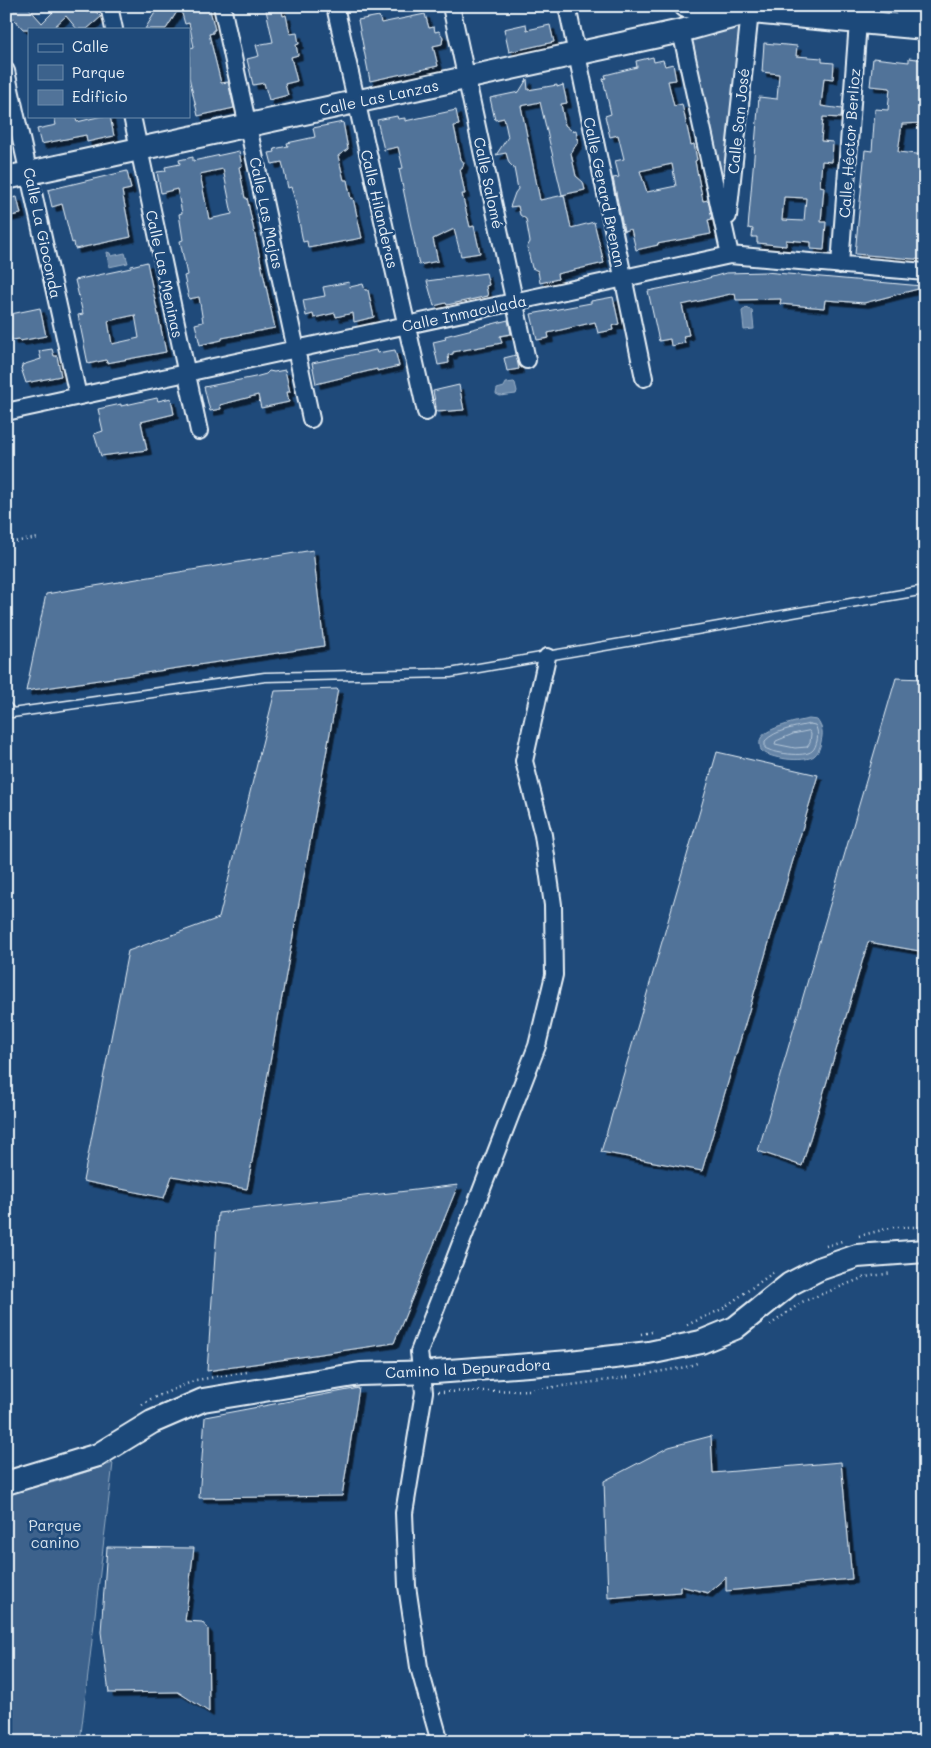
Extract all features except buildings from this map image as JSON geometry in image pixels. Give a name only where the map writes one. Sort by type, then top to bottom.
[{"type":"street","points":[[109,6],[114,28]]},
{"type":"street","name":"Calle Las Majas","points":[[222,6],[311,419]]},
{"type":"street","name":"Calle Hilanderas","points":[[335,6],[426,412]]},
{"type":"street","name":"Calle Salomé","points":[[451,6],[527,360]]},
{"type":"street","name":"Calle Gerard Brenan","points":[[567,6],[644,378]]},
{"type":"street","points":[[686,6],[925,28]]},
{"type":"street","points":[[904,6],[925,13]]},
{"type":"street","name":"Calle Las Lanzas","points":[[6,178],[682,31],[750,12]]},
{"type":"street","name":"Calle San José","points":[[726,230],[750,12]]},
{"type":"street","name":"Calle Héctor Berlioz","points":[[840,265],[858,22]]},
{"type":"street","name":"Calle San José","points":[[682,31],[730,255]]},
{"type":"street","name":"Calle La Gioconda","points":[[6,71],[12,121],[30,172],[78,396]]},
{"type":"street","name":"Calle Las Meninas","points":[[132,118],[200,431]]},
{"type":"street","name":"Calle Inmaculada","points":[[6,412],[730,255],[925,272]]},
{"type":"street","points":[[440,1742],[419,1668],[407,1586],[404,1512],[423,1382],[419,1352],[537,1046],[554,975],[553,905],[543,835],[524,762],[547,657]]},
{"type":"street","name":"Camino la Depuradora","points":[[6,1483],[98,1456],[152,1422],[203,1400],[360,1374],[423,1382],[649,1353],[701,1342],[735,1328],[790,1284],[818,1269],[857,1256],[925,1251]]},
{"type":"lane","points":[[6,706],[12,713],[265,677],[450,673],[925,590]]},
{"type":"path","points":[[6,543],[39,538]]},
{"type":"path","points":[[858,1236],[894,1227],[925,1227]]},
{"type":"path","points":[[824,1247],[849,1238]]},
{"type":"path","points":[[683,1327],[722,1308],[776,1271]]},
{"type":"path","points":[[636,1335],[655,1332]]},
{"type":"path","points":[[136,1409],[151,1399],[196,1380],[252,1372]]},
{"type":"path","points":[[423,1382],[531,1390]]},
{"type":"path","points":[[6,1462],[16,1460]]},
{"type":"green space","points":[[750,12],[726,230],[681,31]]},
{"type":"green space","name":"Parque canino","points":[[113,1463],[80,1742],[6,1742],[6,1494],[59,1481]]},
{"type":"water","points":[[107,252],[111,256],[125,253],[128,263],[109,267]]},
{"type":"water","points":[[746,308],[752,310],[754,329],[744,330],[742,311]]},
{"type":"water","points":[[514,382],[516,394],[500,396],[496,394],[497,389],[504,387],[506,383]]},
{"type":"water","points":[[817,720],[822,731],[820,746],[814,756],[795,760],[771,756],[761,750],[760,742],[764,734],[798,721]]}]
